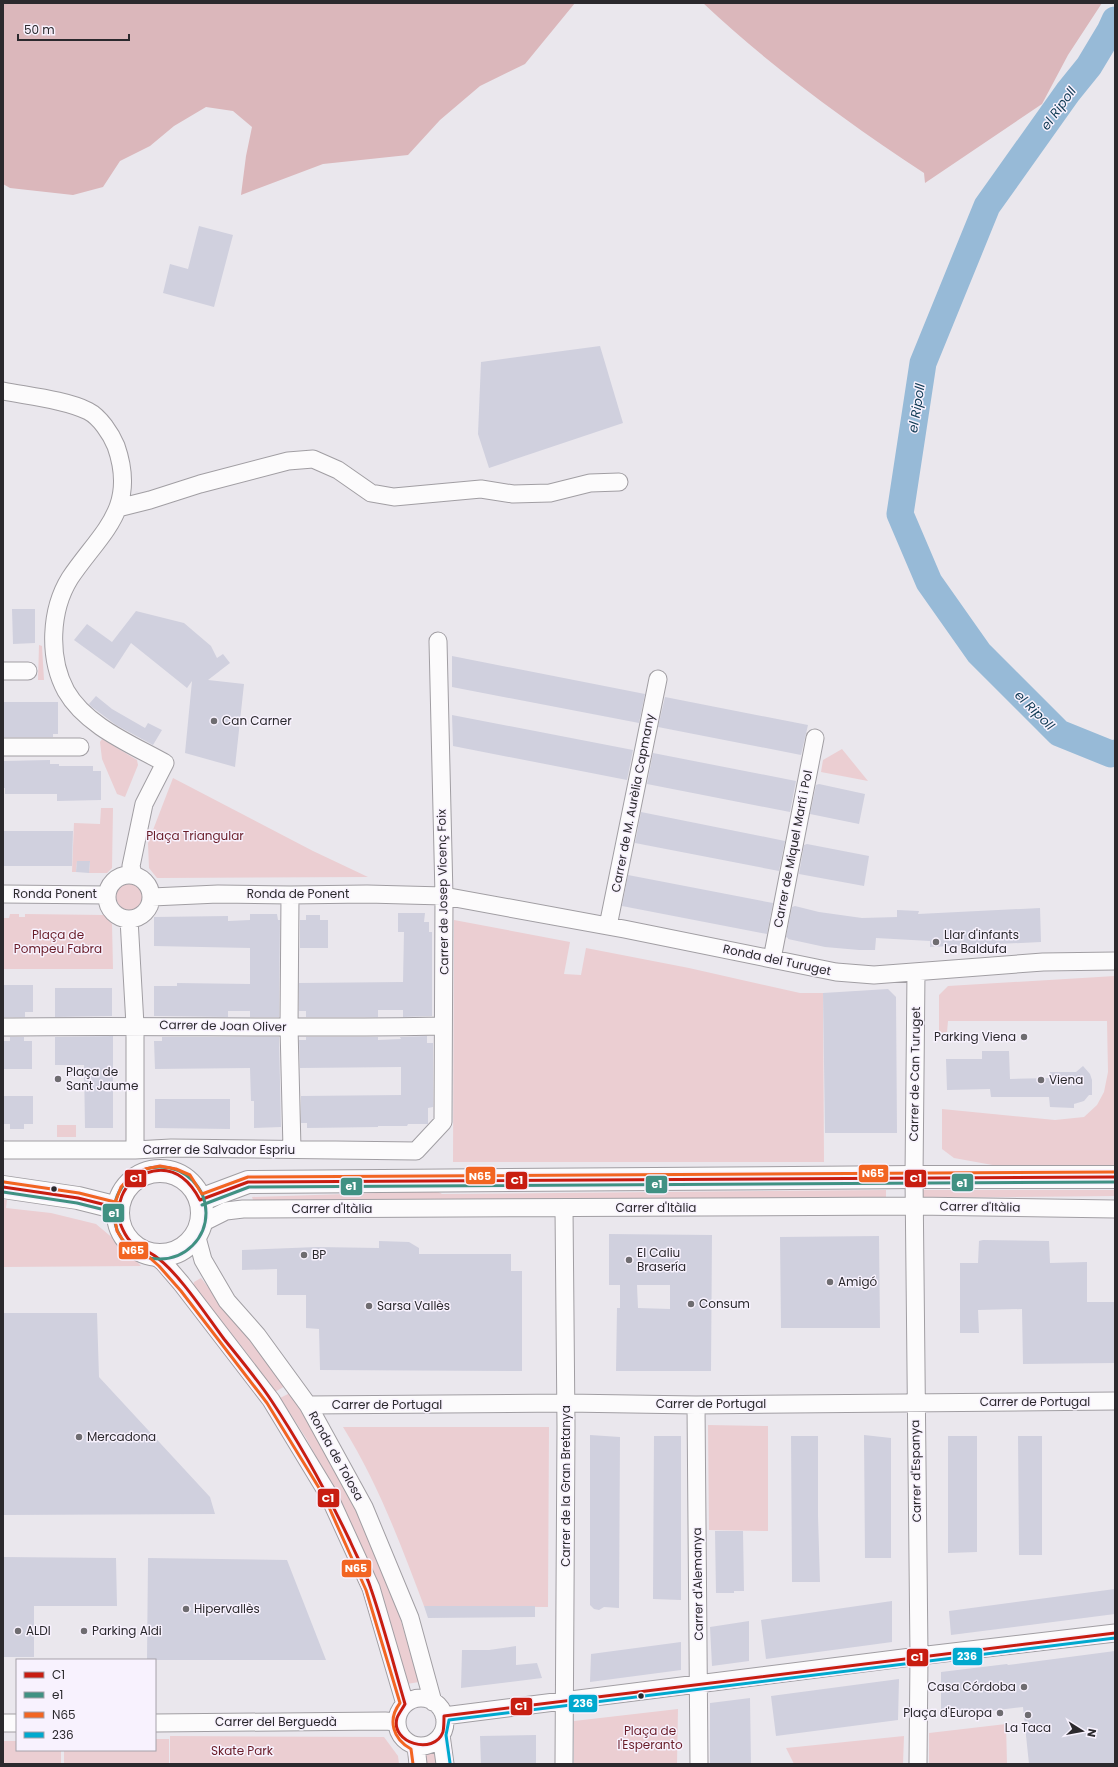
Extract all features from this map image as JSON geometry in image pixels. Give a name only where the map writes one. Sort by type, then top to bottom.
[{"type":"street","points":[[3,391],[80,408],[91,412],[98,418],[114,442],[120,460],[122,484],[118,508],[112,522],[69,579],[62,596],[55,621],[54,646],[55,660],[59,675],[66,691],[77,706],[90,718],[114,735],[165,763],[144,804],[131,866],[132,874]]},
{"type":"street","points":[[118,508],[288,461],[313,459],[338,470],[371,493],[394,497],[481,489],[513,494],[550,493],[590,483],[619,482]]},
{"type":"street","name":"Carrer de Josep Vicenç Foix","points":[[429,1138],[443,1122],[444,896],[438,641]]},
{"type":"street","points":[[3,671],[28,670]]},
{"type":"street","name":"Carrer de M. Aurèlia Capmany","points":[[608,926],[658,679]]},
{"type":"street","name":"Carrer de Miquel Martí i Pol","points":[[772,959],[815,738]]},
{"type":"street","points":[[3,747],[80,747]]},
{"type":"street","points":[[132,874],[144,880],[148,884],[152,897],[151,904],[147,910],[136,918],[129,919],[114,914],[108,905],[107,895],[112,882],[118,877],[132,874]]},
{"type":"street","name":"Ronda Ponent","points":[[3,894],[107,895]]},
{"type":"street","name":"Ronda de Ponent","points":[[152,897],[218,894],[367,894],[444,896]]},
{"type":"street","points":[[290,895],[289,1027],[292,1149]]},
{"type":"street","name":"Ronda del Turuget","points":[[444,896],[608,926],[836,972],[874,976],[1043,962],[1115,961]]},
{"type":"street","points":[[129,919],[135,1026],[135,1150]]},
{"type":"street","name":"Carrer de Can Turuget","points":[[914,1177],[916,972]]},
{"type":"street","name":"Carrer de Joan Oliver","points":[[3,1027],[443,1026]]},
{"type":"street","name":"Carrer de Salvador Espriu","points":[[3,1150],[135,1150],[171,1148],[416,1151],[429,1138]]},
{"type":"street","points":[[153,1254],[167,1254],[180,1250],[191,1241],[198,1229],[202,1216],[200,1200],[195,1190],[186,1179],[174,1173],[160,1171],[147,1173],[135,1179],[125,1190],[118,1208],[122,1229],[129,1241],[140,1249],[153,1254],[163,1262],[272,1400],[328,1494],[371,1588],[405,1704]]},
{"type":"street","name":"Carrer d'Espanya","points":[[914,1177],[919,1656],[918,1764]]},
{"type":"street","points":[[200,1200],[248,1182],[1115,1177]]},
{"type":"street","points":[[3,1187],[78,1198],[118,1208]]},
{"type":"street","name":"Carrer d'Itàlia","points":[[198,1229],[226,1211],[243,1209],[915,1206],[1115,1209]]},
{"type":"street","name":"Carrer de la Gran Bretanya","points":[[564,1208],[566,1403],[564,1764]]},
{"type":"street","name":"Ronda de Tolosa","points":[[198,1229],[203,1260],[227,1301],[257,1335],[308,1405],[364,1507],[410,1618],[433,1702]]},
{"type":"street","name":"Carrer de Portugal","points":[[308,1405],[566,1403],[696,1405],[1115,1401]]},
{"type":"street","name":"Carrer d'Alemanya","points":[[696,1405],[699,1764]]},
{"type":"street","points":[[444,1716],[919,1656],[1115,1633]]},
{"type":"street","points":[[441,1735],[430,1744],[416,1746],[408,1743],[398,1730],[397,1722],[401,1709],[405,1704],[419,1698],[433,1702],[442,1711],[444,1723],[441,1735],[445,1764]]},
{"type":"street","name":"Carrer del Berguedà","points":[[156,1723],[385,1720],[397,1722]]},
{"type":"street","points":[[3,1723],[16,1723]]},
{"type":"street","points":[[416,1746],[418,1764]]},
{"type":"green space","points":[[39,645],[42,646],[44,680],[38,680]]},
{"type":"green space","points":[[102,739],[137,760],[138,765],[125,797],[117,794],[102,759],[100,742]]},
{"type":"green space","points":[[842,749],[868,781],[821,772],[823,760]]},
{"type":"green space","name":"Plaça Triangular","points":[[173,778],[313,851],[368,877],[157,878],[149,868],[148,843]]},
{"type":"green space","points":[[101,808],[113,808],[112,868],[107,873],[89,873],[90,862],[77,861],[76,872],[72,872],[74,823],[100,824]]},
{"type":"green space","points":[[130,882],[140,886],[144,896],[140,906],[130,910],[120,906],[116,896],[120,886]]},
{"type":"green space","name":"Plaça de Pompeu Fabra","points":[[10,914],[19,914],[19,917],[25,917],[25,914],[104,915],[112,924],[113,969],[3,969],[3,918],[9,918]]},
{"type":"green space","points":[[454,920],[570,942],[564,974],[581,975],[586,948],[689,968],[800,993],[823,993],[824,1162],[453,1162]]},
{"type":"green space","points":[[1115,976],[1115,1166],[998,1166],[954,1158],[942,1149],[942,1109],[1055,1120],[1084,1117],[1097,1105],[1104,1092],[1108,1072],[1107,1021],[948,1021],[947,1032],[939,1033],[939,995],[948,986]]},
{"type":"green space","points":[[57,1125],[76,1125],[76,1137],[57,1137]]},
{"type":"green space","points":[[886,1190],[886,1199],[253,1200],[252,1197],[437,1191],[442,1194]]},
{"type":"green space","points":[[920,1190],[1115,1190],[1115,1196],[920,1198]]},
{"type":"green space","points":[[3,1200],[7,1200],[6,1208],[51,1213],[96,1224],[121,1245],[141,1266],[3,1267]]},
{"type":"green space","points":[[201,1278],[285,1386],[275,1392],[246,1352],[193,1285],[194,1282]]},
{"type":"green space","points":[[290,1393],[334,1467],[367,1533],[396,1604],[419,1682],[407,1684],[384,1605],[344,1509],[306,1438],[280,1398]]},
{"type":"green space","points":[[708,1425],[768,1426],[768,1531],[709,1530]]},
{"type":"green space","points":[[343,1427],[549,1427],[548,1607],[424,1606],[378,1492],[356,1448]]},
{"type":"green space","name":"Plaça de l'Esperanto","points":[[678,1709],[677,1764],[574,1764],[574,1721]]},
{"type":"green space","points":[[1006,1724],[1007,1764],[929,1764],[929,1733]]},
{"type":"green space","name":"Skate Park","points":[[170,1736],[384,1737],[398,1756],[399,1764],[170,1764]]},
{"type":"green space","points":[[904,1736],[903,1764],[794,1764],[786,1748]]},
{"type":"green space","points":[[156,1739],[169,1739],[169,1764],[64,1764],[64,1751],[156,1751]]},
{"type":"green space","points":[[3,1741],[16,1741],[16,1751],[61,1751],[61,1764],[3,1764]]},
{"type":"green space","points":[[425,1751],[435,1751],[437,1764],[427,1764]]},
{"type":"shaded area","points":[[3,3],[575,3],[525,64],[480,86],[440,120],[408,155],[323,164],[241,195],[246,156],[252,127],[233,111],[206,107],[174,126],[150,146],[120,161],[103,187],[73,195],[10,188],[3,184]]},
{"type":"shaded area","points":[[703,3],[1102,3],[1068,55],[1042,104],[925,183],[924,173],[810,93],[755,49]]},
{"type":"building","points":[[199,226],[233,235],[214,307],[163,293],[170,264],[188,269]]},
{"type":"building","points":[[600,346],[623,423],[489,468],[478,434],[481,362]]},
{"type":"building","points":[[12,609],[35,609],[35,643],[13,644]]},
{"type":"building","name":"Can Carner","points":[[136,611],[184,623],[211,646],[217,658],[223,654],[230,663],[208,680],[244,684],[235,767],[185,753],[192,681],[187,688],[131,643],[114,669],[74,640],[87,624],[112,642]]},
{"type":"building","points":[[452,656],[645,694],[639,723],[452,687]]},
{"type":"building","points":[[96,696],[112,709],[145,728],[148,723],[162,730],[153,745],[116,725],[92,707],[89,704]]},
{"type":"building","points":[[665,697],[808,725],[801,755],[658,727]]},
{"type":"building","points":[[3,702],[58,702],[58,734],[53,734],[53,737],[3,737]]},
{"type":"building","points":[[452,715],[633,750],[627,780],[453,746]]},
{"type":"building","points":[[653,753],[796,781],[790,812],[647,784]]},
{"type":"building","points":[[50,760],[50,764],[59,764],[59,766],[93,766],[93,771],[101,771],[101,800],[57,801],[57,794],[5,794],[5,788],[3,788],[3,761]]},
{"type":"building","points":[[819,784],[865,794],[859,824],[810,814],[816,785]]},
{"type":"building","points":[[641,812],[785,841],[779,871],[635,843]]},
{"type":"building","points":[[3,831],[73,831],[72,866],[3,866]]},
{"type":"building","points":[[807,844],[869,856],[864,886],[799,874],[804,845]]},
{"type":"building","points":[[77,861],[90,861],[89,873],[76,872]]},
{"type":"building","points":[[628,875],[773,903],[767,934],[622,906]]},
{"type":"building","points":[[795,906],[819,912],[862,918],[897,917],[897,910],[919,911],[918,914],[1040,908],[1041,942],[930,947],[930,941],[876,938],[875,950],[825,947],[788,939],[786,937],[792,907]]},
{"type":"building","points":[[398,913],[425,913],[424,922],[429,922],[429,932],[432,932],[432,1016],[403,1017],[403,1010],[378,1010],[378,1017],[306,1017],[306,1011],[299,1011],[299,983],[403,982],[404,932],[398,932]]},
{"type":"building","points":[[250,914],[277,914],[278,920],[280,920],[279,1017],[250,1017],[250,1011],[228,1011],[228,1017],[154,1016],[154,986],[177,986],[177,983],[250,984],[250,948],[154,946],[154,917],[228,916],[228,921],[250,920]]},
{"type":"building","points":[[306,915],[320,915],[320,920],[328,920],[328,948],[300,948],[300,920],[306,920]]},
{"type":"building","points":[[3,985],[33,985],[33,1012],[25,1012],[25,1017],[3,1017]]},
{"type":"building","points":[[55,988],[112,988],[112,1016],[55,1017]]},
{"type":"building","points":[[888,989],[896,997],[897,1133],[825,1133],[823,993]]},
{"type":"building","points":[[113,1036],[113,1128],[85,1128],[84,1065],[55,1065],[55,1037]]},
{"type":"building","points":[[427,1036],[427,1043],[433,1043],[433,1107],[428,1108],[428,1124],[378,1127],[307,1128],[307,1123],[301,1123],[301,1096],[401,1095],[401,1067],[300,1068],[299,1040],[306,1040],[306,1037],[378,1037],[378,1040],[401,1039],[400,1037]]},
{"type":"building","points":[[10,1037],[24,1037],[24,1041],[32,1041],[32,1069],[3,1069],[3,1041],[10,1041]]},
{"type":"building","points":[[162,1037],[279,1037],[281,1127],[254,1128],[254,1101],[251,1101],[250,1068],[155,1069],[154,1041],[162,1041]]},
{"type":"building","name":"Viena","points":[[982,1051],[1009,1051],[1010,1079],[1050,1078],[1050,1072],[1076,1072],[1083,1066],[1090,1074],[1092,1080],[1092,1095],[1089,1095],[1084,1101],[1074,1104],[1074,1108],[1050,1107],[1049,1097],[991,1097],[990,1089],[947,1090],[946,1059],[982,1059]]},
{"type":"building","points":[[3,1096],[33,1096],[33,1124],[24,1124],[24,1129],[10,1129],[10,1124],[3,1124]]},
{"type":"building","points":[[155,1099],[230,1099],[230,1129],[155,1128]]},
{"type":"building","name":"Consum","points":[[609,1234],[712,1235],[711,1371],[616,1371],[617,1308],[620,1308],[620,1285],[609,1285]],"holes":[[[637,1285],[670,1285],[670,1309],[638,1308]]]},
{"type":"building","name":"Amigó","points":[[879,1236],[880,1328],[781,1328],[780,1237]]},
{"type":"building","points":[[379,1241],[409,1242],[419,1248],[419,1254],[511,1254],[511,1271],[522,1271],[522,1371],[320,1370],[319,1329],[306,1328],[306,1295],[277,1295],[277,1269],[242,1270],[242,1250],[317,1247],[379,1248]]},
{"type":"building","points":[[979,1241],[1049,1241],[1050,1263],[1087,1262],[1087,1302],[1115,1302],[1115,1363],[1023,1364],[1022,1309],[978,1310],[979,1333],[960,1333],[960,1263],[978,1263]]},
{"type":"building","name":"Mercadona","points":[[3,1313],[97,1313],[99,1377],[210,1497],[215,1514],[3,1515]]},
{"type":"building","points":[[590,1435],[620,1437],[619,1608],[604,1607],[599,1610],[594,1609],[590,1605]]},
{"type":"building","points":[[864,1435],[891,1438],[891,1558],[865,1558]]},
{"type":"building","points":[[654,1436],[681,1436],[681,1600],[653,1599]]},
{"type":"building","points":[[791,1436],[818,1436],[820,1582],[792,1582]]},
{"type":"building","points":[[948,1436],[977,1436],[977,1552],[948,1553]]},
{"type":"building","points":[[1018,1436],[1042,1436],[1042,1555],[1019,1555]]},
{"type":"building","points":[[715,1531],[743,1531],[744,1591],[734,1591],[734,1593],[716,1593]]},
{"type":"building","name":"ALDI","points":[[3,1557],[116,1558],[117,1606],[34,1606],[34,1657],[3,1657]]},
{"type":"building","points":[[148,1558],[287,1560],[326,1660],[156,1660],[147,1659]]},
{"type":"building","points":[[1115,1589],[1115,1614],[951,1635],[949,1611]]},
{"type":"building","points":[[892,1601],[892,1642],[766,1659],[761,1620]]},
{"type":"building","points":[[424,1606],[535,1606],[535,1617],[428,1618]]},
{"type":"building","points":[[749,1621],[749,1661],[712,1666],[710,1627]]},
{"type":"building","points":[[681,1642],[681,1670],[590,1682],[591,1654]]},
{"type":"building","points":[[516,1646],[516,1665],[537,1663],[542,1678],[461,1688],[462,1650],[489,1650]]},
{"type":"building","points":[[1115,1651],[1115,1764],[1029,1764],[1023,1707],[941,1717],[941,1672]]},
{"type":"building","points":[[899,1679],[898,1720],[776,1736],[771,1696]]},
{"type":"building","points":[[750,1698],[751,1764],[710,1764],[710,1703]]},
{"type":"building","points":[[536,1735],[536,1764],[481,1764],[480,1736]]},
{"type":"waterway","name":"el Ripoll","points":[[1115,20],[1089,66],[1068,92],[987,206],[923,363],[900,514],[929,582],[979,653],[1059,733],[1111,754],[1115,753]]},
{"type":"transit line","name":"N65","points":[[413,1764],[411,1749],[400,1740],[394,1729],[394,1716],[400,1703],[366,1590],[324,1496],[267,1403],[181,1291],[150,1258],[137,1253],[126,1245],[117,1231],[113,1208],[121,1187],[132,1175],[145,1169],[160,1166],[176,1169],[190,1175],[202,1194],[248,1177],[1115,1172]]},
{"type":"transit line","name":"e1","points":[[151,1167],[169,1167],[186,1174],[199,1187],[206,1204],[206,1213],[206,1222],[199,1239],[186,1252],[169,1259],[151,1259],[134,1252],[121,1239],[114,1222],[114,1204],[121,1187],[134,1174],[151,1167]]},
{"type":"transit line","name":"C1","points":[[1115,1177],[248,1182],[200,1200],[196,1192],[185,1180],[179,1175],[164,1170],[146,1173],[131,1182],[119,1204],[120,1222],[126,1236],[133,1244],[155,1256],[164,1263],[183,1283],[224,1339],[266,1392],[293,1434],[323,1487],[361,1565],[376,1603],[405,1704],[397,1718],[397,1727],[400,1734],[406,1740],[423,1745],[438,1739],[443,1732],[444,1716],[1115,1633]]},
{"type":"transit line","name":"N65","points":[[4,1182],[79,1193],[119,1203]]},
{"type":"transit line","name":"e1","points":[[202,1205],[249,1187],[1115,1182]]},
{"type":"transit line","name":"C1","points":[[3,1187],[78,1198],[118,1208]]},
{"type":"transit line","name":"e1","points":[[3,1192],[77,1203],[117,1213]]},
{"type":"transit line","name":"236","points":[[450,1763],[446,1735],[449,1720],[1115,1638]]},
{"type":"place","name":"Can Carner","points":[[214,721]]},
{"type":"place","name":"Llar d'infants La Baldufa","points":[[936,942]]},
{"type":"place","name":"Parking Viena","points":[[1024,1037]]},
{"type":"place","name":"Plaça de Sant Jaume","points":[[58,1079]]},
{"type":"place","name":"Viena","points":[[1041,1080]]},
{"type":"place","name":"BP","points":[[304,1255]]},
{"type":"place","name":"El Caliu Brasería","points":[[629,1260]]},
{"type":"place","name":"Amigó","points":[[830,1282]]},
{"type":"place","name":"Consum","points":[[691,1304]]},
{"type":"place","name":"Sarsa Vallès","points":[[369,1306]]},
{"type":"place","name":"Mercadona","points":[[79,1437]]},
{"type":"place","name":"Hipervallès","points":[[186,1609]]},
{"type":"place","name":"ALDI","points":[[18,1631]]},
{"type":"place","name":"Parking Aldi","points":[[84,1631]]},
{"type":"place","name":"Casa Córdoba","points":[[1024,1687]]},
{"type":"place","name":"Plaça d'Europa","points":[[1000,1713]]},
{"type":"place","name":"La Taca","points":[[1028,1715]]}]
